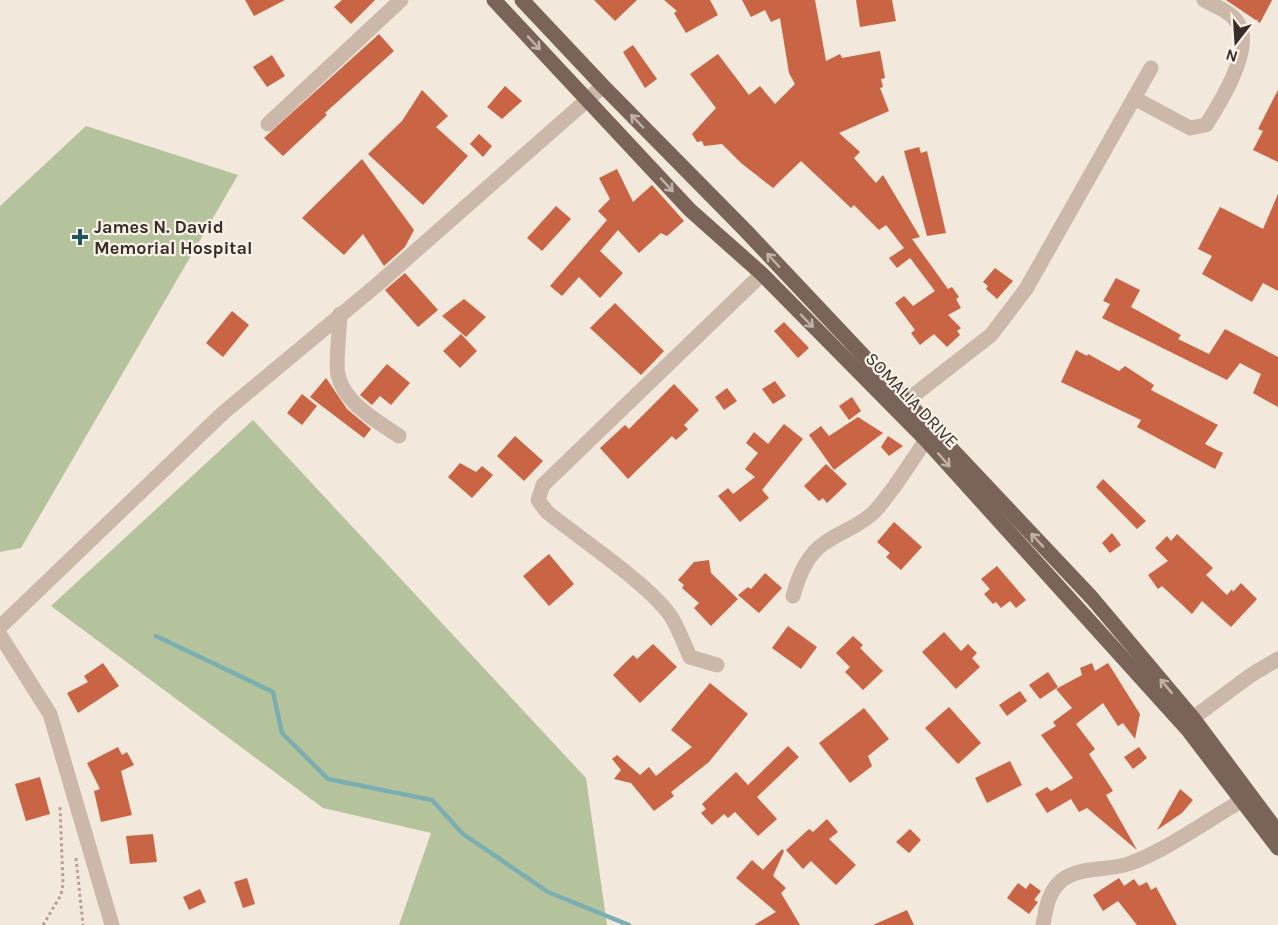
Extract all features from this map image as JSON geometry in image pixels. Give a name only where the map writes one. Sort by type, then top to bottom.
[{"type":"main road","name":"SOMALIA DRIVE","points":[[494,0],[690,210],[762,274],[926,440],[1188,730],[1278,848]]},
{"type":"main road","name":"SOMALIA DRIVE","points":[[522,0],[746,231],[1092,598],[1193,718],[1278,832]]},
{"type":"street","points":[[268,124],[401,0]]},
{"type":"street","points":[[1134,98],[1190,128],[1206,125],[1223,96],[1242,54],[1244,41],[1240,25],[1231,15],[1203,0]]},
{"type":"street","points":[[905,402],[991,335],[1004,319],[1026,289],[1151,69]]},
{"type":"street","points":[[5,622],[223,413],[603,86]]},
{"type":"street","points":[[717,665],[690,657],[672,618],[650,595],[547,512],[538,500],[543,484],[762,274]]},
{"type":"street","points":[[340,314],[337,373],[342,387],[360,408],[399,436]]},
{"type":"street","points":[[793,596],[800,572],[813,553],[825,542],[853,528],[873,513],[926,440]]},
{"type":"street","points":[[0,635],[50,714],[112,925]]},
{"type":"street","points":[[1193,718],[1251,675],[1278,659]]},
{"type":"street","points":[[1043,925],[1048,899],[1053,889],[1064,879],[1076,873],[1128,864],[1240,801]]},
{"type":"path","points":[[43,925],[61,895],[63,884],[61,856]]},
{"type":"green space","points":[[86,126],[238,175],[21,548],[0,552],[0,206]]},
{"type":"green space","points":[[253,420],[586,778],[607,925],[399,925],[431,833],[323,808],[51,606]]},
{"type":"building","points":[[245,0],[285,0],[254,16]]},
{"type":"building","points":[[342,0],[375,0],[351,24],[334,7]]},
{"type":"building","points":[[594,0],[637,0],[615,21]]},
{"type":"building","points":[[664,0],[710,0],[718,15],[686,33],[674,13],[677,11]]},
{"type":"building","points":[[742,0],[815,0],[826,61],[840,54],[842,58],[880,51],[885,78],[881,79],[883,87],[880,88],[889,111],[839,133],[860,152],[854,158],[876,183],[883,175],[920,237],[912,239],[948,289],[952,287],[959,297],[956,299],[961,308],[948,315],[961,328],[957,331],[960,335],[947,347],[934,334],[920,345],[911,333],[915,330],[895,303],[904,296],[913,306],[935,291],[910,258],[897,268],[889,258],[904,248],[886,225],[879,230],[854,205],[851,208],[801,161],[773,188],[741,163],[722,144],[704,146],[702,141],[697,142],[692,134],[716,108],[690,74],[718,54],[749,95],[760,86],[775,104],[795,84],[789,73],[780,18],[771,22],[765,10],[751,17]]},
{"type":"building","points":[[856,0],[892,0],[896,21],[860,27]]},
{"type":"building","points":[[1226,0],[1272,0],[1260,23]]},
{"type":"building","points":[[379,34],[394,51],[325,113],[327,115],[283,156],[264,138]]},
{"type":"building","points":[[633,45],[657,79],[645,88],[623,52]]},
{"type":"building","points":[[272,55],[285,76],[267,87],[253,67]]},
{"type":"building","points":[[505,86],[522,101],[502,119],[487,107]]},
{"type":"building","points":[[422,90],[448,116],[436,127],[468,156],[423,205],[368,154],[402,121]]},
{"type":"building","points":[[1278,90],[1278,162],[1253,150],[1263,131],[1258,129]]},
{"type":"building","points":[[479,134],[492,146],[483,157],[470,144]]},
{"type":"building","points":[[919,147],[921,153],[927,151],[946,233],[927,236],[904,151]]},
{"type":"building","points":[[362,159],[414,230],[405,247],[384,266],[363,234],[344,255],[302,218]]},
{"type":"building","points":[[617,169],[633,202],[652,185],[684,221],[667,236],[661,233],[639,253],[618,230],[600,251],[623,273],[600,298],[579,277],[562,296],[550,286],[607,220],[598,211],[610,199],[599,178]]},
{"type":"building","points":[[1278,194],[1278,291],[1263,283],[1252,302],[1202,274],[1212,256],[1198,249],[1220,207],[1263,229]]},
{"type":"building","points":[[556,206],[571,219],[542,251],[527,238]]},
{"type":"building","points":[[995,268],[1013,281],[997,299],[986,289],[988,286],[983,282]]},
{"type":"building","points":[[405,273],[438,310],[418,327],[385,290]]},
{"type":"building","points":[[1116,278],[1140,290],[1131,307],[1181,335],[1178,339],[1209,354],[1225,329],[1278,357],[1278,407],[1253,393],[1261,374],[1240,363],[1227,380],[1102,318],[1110,304],[1103,301]]},
{"type":"building","points":[[464,299],[486,317],[466,337],[442,316]]},
{"type":"building","points":[[615,303],[664,351],[641,375],[590,328]]},
{"type":"building","points":[[232,311],[249,325],[223,357],[206,343]]},
{"type":"building","points":[[784,322],[809,348],[798,358],[774,331]]},
{"type":"building","points":[[461,334],[477,351],[460,368],[443,351]]},
{"type":"building","points":[[1076,350],[1119,371],[1125,366],[1154,385],[1151,390],[1218,425],[1205,444],[1223,453],[1215,469],[1137,427],[1141,420],[1061,382]]},
{"type":"building","points":[[387,364],[410,383],[391,405],[380,396],[372,405],[360,395]]},
{"type":"building","points":[[326,378],[347,409],[371,429],[364,438],[310,397]]},
{"type":"building","points":[[775,381],[786,396],[773,404],[762,389]]},
{"type":"building","points":[[674,384],[699,410],[684,425],[688,429],[676,440],[672,436],[628,479],[600,448],[625,425],[629,429]]},
{"type":"building","points":[[727,388],[737,401],[724,410],[715,397]]},
{"type":"building","points":[[302,394],[317,406],[302,425],[287,413]]},
{"type":"building","points":[[852,397],[861,411],[849,420],[839,406]]},
{"type":"building","points":[[858,417],[883,433],[834,470],[809,435],[821,426],[829,436]]},
{"type":"building","points":[[784,424],[803,439],[762,490],[769,498],[740,522],[718,496],[728,488],[733,494],[755,477],[745,469],[758,453],[746,443],[754,432],[768,444]]},
{"type":"building","points":[[515,436],[543,461],[524,481],[497,456]]},
{"type":"building","points":[[888,436],[903,446],[889,456],[881,447]]},
{"type":"building","points":[[460,463],[476,472],[482,466],[493,475],[472,498],[448,477]]},
{"type":"building","points":[[826,464],[847,484],[827,503],[823,498],[819,501],[804,486]]},
{"type":"building","points":[[1103,479],[1146,521],[1137,529],[1096,487]]},
{"type":"building","points":[[894,522],[922,547],[901,570],[886,557],[890,553],[877,542]]},
{"type":"building","points":[[1112,533],[1121,545],[1110,553],[1102,543]]},
{"type":"building","points":[[1177,534],[1213,568],[1206,575],[1227,595],[1241,583],[1257,599],[1231,627],[1202,601],[1192,614],[1162,586],[1158,589],[1148,575],[1168,561],[1155,548],[1167,536],[1171,541]]},
{"type":"building","points":[[549,554],[574,584],[549,606],[523,576]]},
{"type":"building","points":[[709,560],[711,573],[738,599],[711,626],[694,608],[699,603],[682,588],[684,585],[678,580],[694,562]]},
{"type":"building","points":[[997,566],[1026,600],[1016,608],[1010,601],[1001,608],[996,602],[993,604],[984,594],[990,589],[981,579]]},
{"type":"building","points":[[765,573],[782,588],[759,613],[738,595],[748,587],[751,589]]},
{"type":"building","points":[[788,626],[817,647],[801,669],[772,648]]},
{"type":"building","points":[[944,632],[961,651],[968,644],[977,653],[972,658],[980,667],[956,689],[922,652]]},
{"type":"building","points":[[853,636],[863,645],[860,648],[883,671],[863,690],[845,672],[850,667],[836,653]]},
{"type":"building","points":[[653,644],[677,667],[640,703],[613,675],[633,655],[637,659]]},
{"type":"building","points":[[103,663],[119,686],[78,713],[67,693],[88,682],[84,676]]},
{"type":"building","points":[[1092,663],[1095,671],[1108,663],[1140,714],[1135,739],[1123,723],[1118,726],[1103,703],[1076,724],[1095,749],[1089,754],[1113,791],[1106,795],[1137,850],[1087,808],[1079,812],[1071,799],[1047,813],[1035,794],[1047,787],[1051,791],[1073,778],[1041,735],[1056,726],[1053,722],[1072,708],[1056,689],[1082,675],[1080,668]]},
{"type":"building","points":[[1048,672],[1058,687],[1040,699],[1029,685]]},
{"type":"building","points":[[710,683],[748,714],[709,762],[671,792],[674,796],[654,811],[631,783],[614,779],[621,770],[612,759],[617,755],[640,775],[649,767],[656,776],[692,747],[671,730]]},
{"type":"building","points":[[1020,691],[1027,701],[1007,716],[999,705]]},
{"type":"building","points":[[949,707],[981,743],[958,764],[925,728]]},
{"type":"building","points":[[864,708],[889,739],[868,756],[872,766],[850,783],[819,743]]},
{"type":"building","points":[[788,746],[799,757],[757,797],[777,819],[758,836],[735,812],[728,818],[724,814],[712,825],[701,813],[706,809],[702,804],[736,772],[748,785]]},
{"type":"building","points":[[118,747],[122,755],[127,752],[134,765],[121,771],[132,815],[101,822],[94,791],[100,789],[87,763]]},
{"type":"building","points":[[1139,747],[1147,758],[1133,769],[1124,757]]},
{"type":"building","points":[[1010,761],[1022,785],[987,803],[975,778]]},
{"type":"building","points":[[40,777],[50,814],[26,821],[15,784]]},
{"type":"building","points":[[1180,789],[1193,800],[1182,813],[1157,830]]},
{"type":"building","points":[[827,819],[838,832],[829,839],[856,865],[836,885],[811,861],[803,869],[786,850],[809,829],[813,832]]},
{"type":"building","points":[[910,829],[921,840],[909,853],[896,842]]},
{"type":"building","points":[[153,834],[157,862],[130,864],[126,836]]},
{"type":"building","points":[[782,849],[784,851],[773,876],[786,888],[781,893],[800,925],[754,925],[776,912],[736,878],[752,860],[763,870]]},
{"type":"building","points":[[247,878],[255,904],[243,908],[234,882]]},
{"type":"building","points":[[1119,878],[1124,886],[1134,879],[1139,886],[1147,882],[1151,890],[1156,887],[1177,925],[1137,925],[1118,901],[1103,911],[1093,895]]},
{"type":"building","points":[[1018,883],[1026,889],[1030,883],[1041,891],[1034,900],[1038,902],[1029,914],[1007,898]]},
{"type":"building","points":[[200,889],[206,902],[189,910],[183,897]]},
{"type":"building","points":[[907,910],[914,925],[873,925]]},
{"type":"waterway","points":[[156,636],[273,692],[282,733],[328,779],[432,800],[463,834],[548,892],[629,925]]},
{"type":"place","name":"James N. David Memorial Hospital","points":[[80,237]]}]
